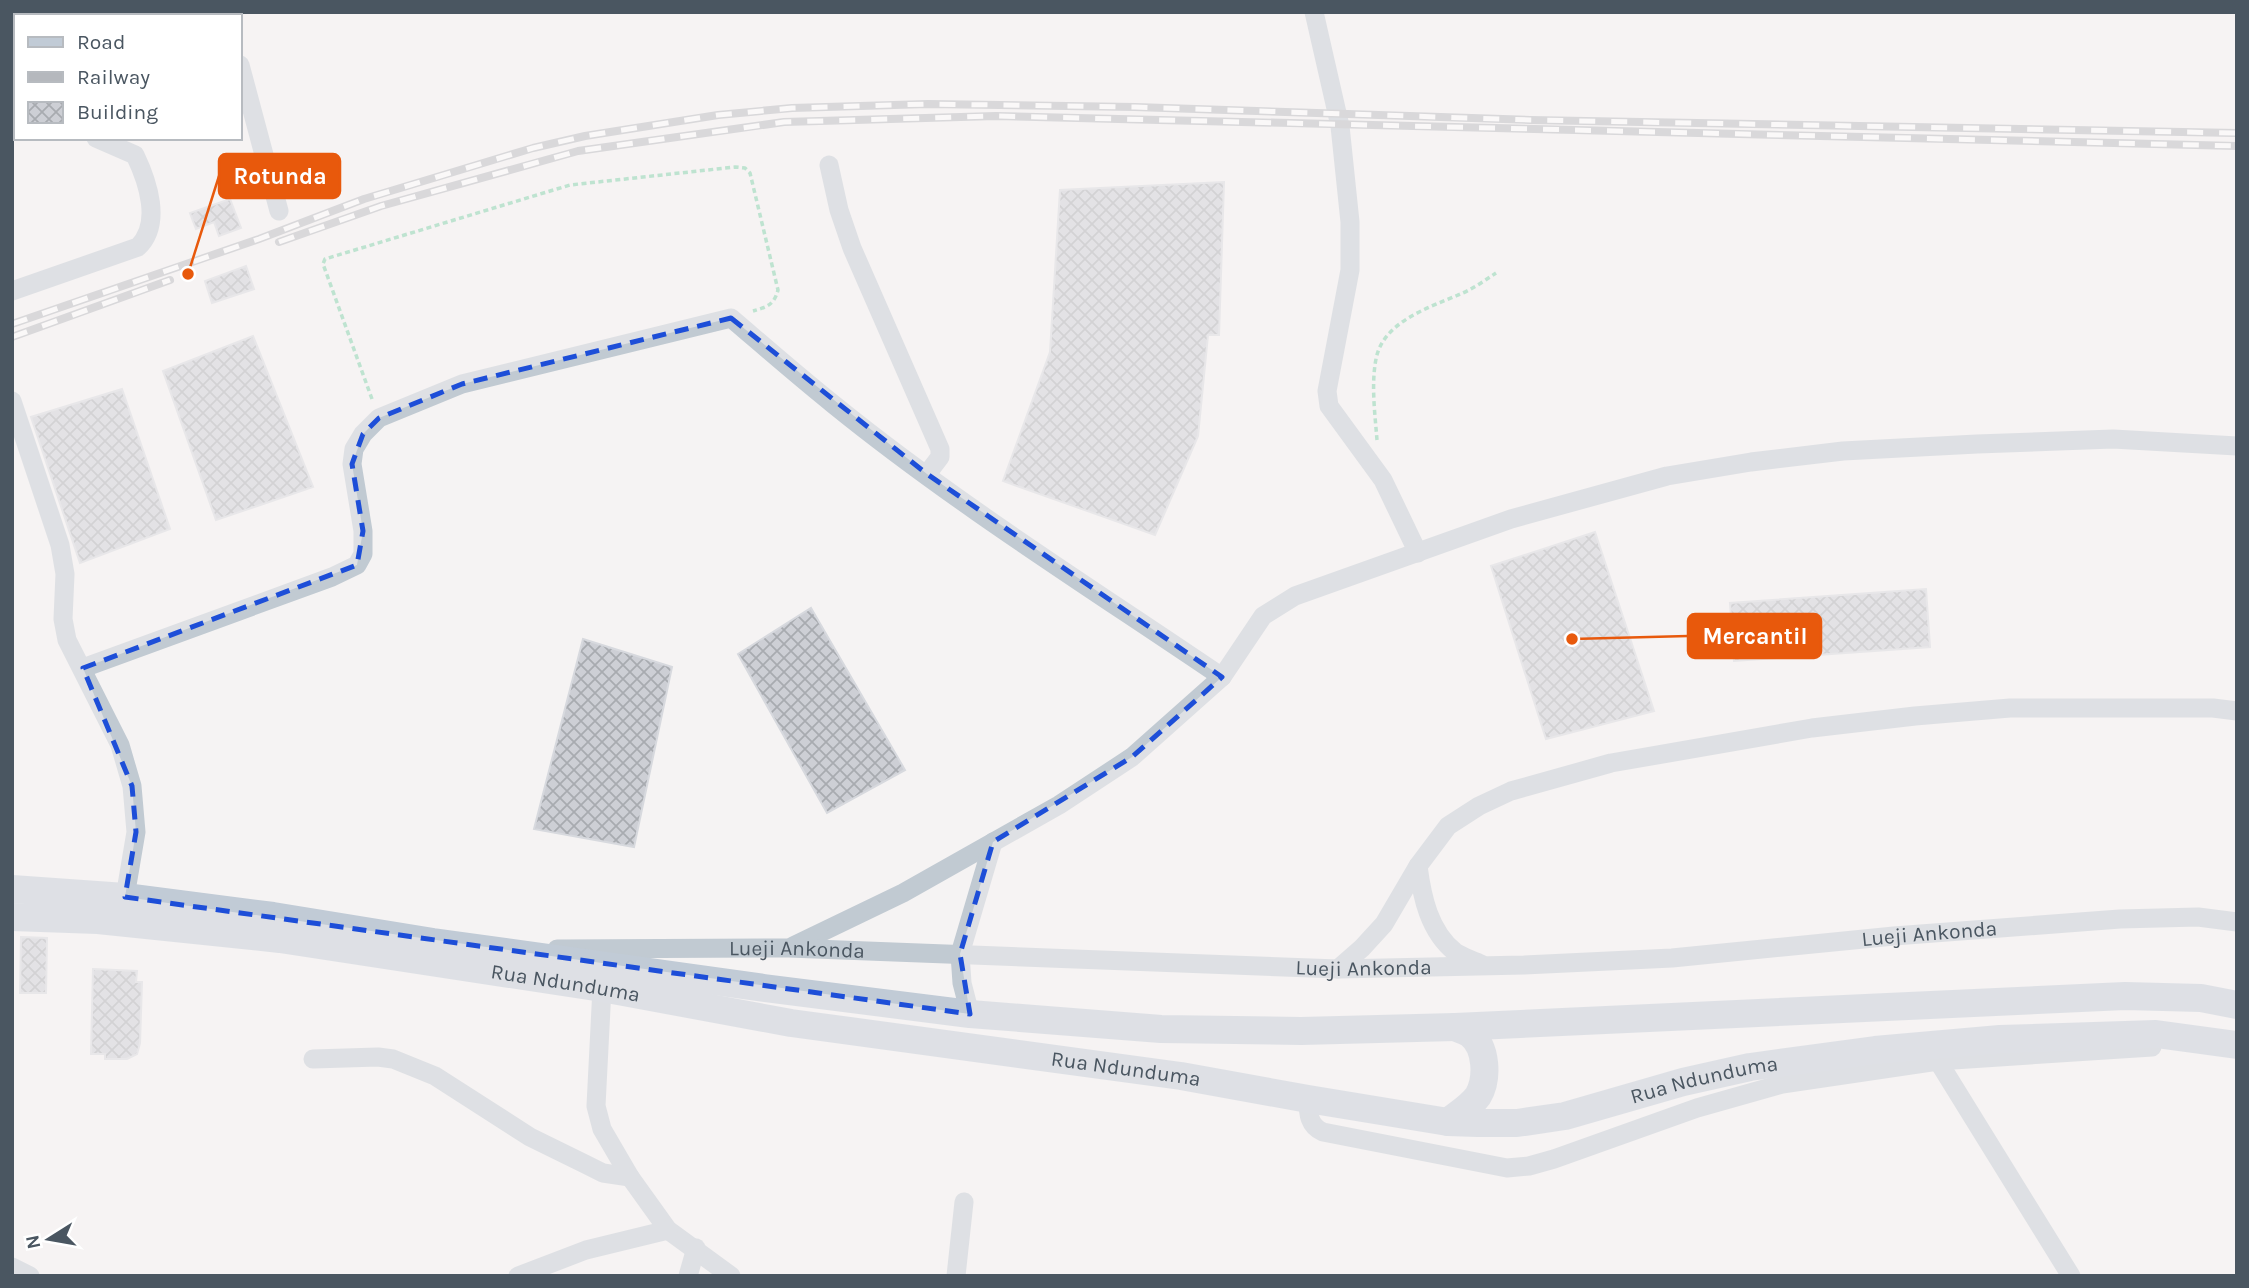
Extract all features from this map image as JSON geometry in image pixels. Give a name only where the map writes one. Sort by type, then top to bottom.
[{"type":"main road","name":"Rua Ndunduma","points":[[12,889],[124,897],[274,916],[764,988],[970,1014],[1161,1028],[1301,1031],[1455,1027]]},
{"type":"main road","name":"Rua Ndunduma","points":[[12,917],[98,920],[280,939],[601,988],[791,1023],[1181,1076],[1448,1122],[1517,1124],[1565,1116],[1683,1082],[1750,1067],[1875,1050],[2000,1039],[2156,1034],[2237,1045]]},
{"type":"main road","points":[[1455,1027],[2125,996],[2201,998],[2237,1005]]},
{"type":"main road","points":[[1448,1122],[1476,1098],[1483,1085],[1485,1071],[1478,1044],[1469,1034],[1455,1027]]},
{"type":"street","points":[[1314,12],[1340,126],[1350,222],[1350,270],[1327,391],[1329,406],[1372,462],[1418,553]]},
{"type":"street","points":[[242,72],[279,211]]},
{"type":"street","points":[[12,291],[138,247],[148,238],[152,218],[147,187],[135,155],[101,140]]},
{"type":"street","points":[[829,165],[839,210],[852,248],[940,449],[940,457],[927,474]]},
{"type":"street","points":[[83,668],[357,565],[363,554],[363,531],[352,464],[354,449],[363,434],[379,418],[462,384],[731,318],[834,405],[927,474],[1013,536],[1222,677]]},
{"type":"street","points":[[12,401],[60,545],[65,573],[63,619],[67,640],[120,745],[132,786],[136,832],[124,897]]},
{"type":"street","points":[[789,948],[903,893],[1059,805],[1132,757],[1222,677],[1263,616],[1274,608],[1295,596],[1511,519],[1667,476],[1764,460],[1843,451],[2099,440],[2237,446]]},
{"type":"street","points":[[1338,969],[1384,924],[1418,866],[1448,826],[1511,790],[1611,763],[1812,728],[1929,715],[2010,708],[2213,708],[2237,711]]},
{"type":"street","points":[[970,1014],[962,983],[960,954],[993,842]]},
{"type":"street","points":[[1418,866],[1429,917],[1440,936],[1456,953],[1486,966]]},
{"type":"street","name":"Lueji Ankonda","points":[[489,949],[789,948],[1338,969],[1672,958],[1894,936],[2120,919],[2198,917],[2237,922]]},
{"type":"street","points":[[601,988],[596,1107],[602,1129],[630,1177],[668,1230],[731,1276]]},
{"type":"street","points":[[1308,1100],[1310,1121],[1315,1129],[1323,1132],[1507,1168],[1554,1159],[1697,1108],[1782,1084],[1938,1061],[2181,1046],[2237,1052]]},
{"type":"street","points":[[313,1059],[378,1056],[393,1059],[435,1076],[530,1137],[603,1172],[630,1177]]},
{"type":"street","points":[[1938,1061],[2071,1276]]},
{"type":"street","points":[[956,1276],[964,1202]]},
{"type":"street","points":[[518,1276],[586,1250],[668,1230]]},
{"type":"street","points":[[688,1276],[696,1248]]},
{"type":"street","points":[[12,1267],[30,1276]]},
{"type":"path","points":[[379,418],[323,264],[325,258],[570,186],[745,168],[750,173],[778,290],[775,302],[769,306],[731,318]]},
{"type":"path","points":[[1372,462],[1378,447],[1374,375],[1380,345],[1387,335],[1418,313],[1496,274]]},
{"type":"highlighted area","points":[[731,318],[927,474],[1222,677],[1132,757],[993,842],[960,954],[970,1014],[125,897],[136,832],[132,786],[83,668],[357,565],[363,531],[352,464],[363,434],[379,418],[462,384]]},
{"type":"building","points":[[1224,182],[1219,335],[1208,335],[1198,436],[1155,535],[1003,481],[1050,352],[1060,190]]},
{"type":"building","points":[[230,199],[241,228],[219,236],[214,222],[196,229],[190,213]]},
{"type":"building","points":[[246,266],[254,289],[212,303],[205,281]]},
{"type":"building","points":[[253,336],[313,487],[216,520],[163,371]]},
{"type":"building","points":[[122,389],[170,529],[80,563],[31,417]]},
{"type":"building","points":[[1595,532],[1654,711],[1546,739],[1491,566]]},
{"type":"building","points":[[1926,589],[1930,647],[1734,661],[1730,603]]},
{"type":"building","points":[[811,608],[905,770],[827,813],[738,654]]},
{"type":"building","points":[[583,639],[672,667],[634,847],[534,829]]},
{"type":"building","points":[[21,937],[47,938],[46,993],[20,993]]},
{"type":"building","points":[[93,969],[137,971],[136,982],[142,982],[140,1043],[137,1054],[127,1059],[105,1059],[105,1054],[91,1054]]},
{"type":"railway","points":[[12,324],[259,239],[364,199],[533,148],[585,136],[718,115],[792,108],[928,104],[1135,107],[1530,120],[2237,133]]},
{"type":"railway","points":[[279,242],[381,206],[578,151],[784,122],[996,116],[2237,146]]},
{"type":"railway","points":[[12,337],[170,280]]},
{"type":"place","name":"Rotunda","points":[[188,274]]},
{"type":"place","name":"Mercantil","points":[[1572,639]]}]
